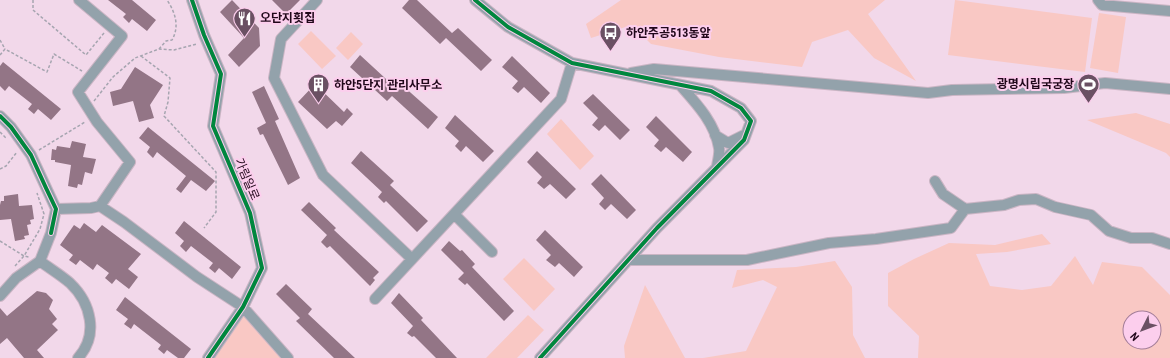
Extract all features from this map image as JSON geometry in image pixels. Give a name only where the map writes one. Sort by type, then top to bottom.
[{"type":"street","points":[[56,210],[100,206],[130,162],[94,117],[78,92],[122,36],[79,0]]},
{"type":"street","name":"가림일로","points":[[192,0],[221,74],[213,126],[250,213],[262,268],[242,307],[208,358]]},
{"type":"street","points":[[317,0],[281,39],[274,78],[323,175],[412,259]]},
{"type":"street","points":[[474,0],[508,27],[572,63],[680,86],[711,91],[741,108],[751,121],[744,140],[717,166],[628,260],[540,358]]},
{"type":"street","points":[[1098,0],[1102,5],[1170,11]]},
{"type":"street","points":[[375,299],[561,99],[572,63]]},
{"type":"street","points":[[626,74],[654,69],[928,93],[952,90],[1064,88],[1105,83],[1170,89]]},
{"type":"street","points":[[680,86],[702,109],[715,135],[719,148],[717,166]]},
{"type":"street","points":[[0,116],[12,127],[26,156],[56,210],[51,233],[40,261],[16,278],[0,296]]},
{"type":"street","points":[[715,135],[728,143],[746,134]]},
{"type":"street","points":[[935,181],[942,194],[965,209],[1004,205],[1019,200],[1036,198],[1055,207],[1091,215],[1108,231],[1131,238],[1152,238],[1170,244]]},
{"type":"street","points":[[100,206],[197,277],[242,307],[288,358]]},
{"type":"street","points":[[628,260],[748,260],[829,243],[876,240],[951,228],[965,209]]},
{"type":"street","points":[[454,214],[492,252]]},
{"type":"street","points":[[40,261],[70,284],[88,308],[91,334],[78,358]]},
{"type":"street","points":[[536,358],[551,346]]},
{"type":"path","points":[[33,0],[33,10],[86,55],[110,26]]},
{"type":"path","points":[[159,49],[166,41],[172,40],[175,34],[174,11],[167,0]]},
{"type":"path","points":[[0,40],[5,49],[47,72],[54,54],[90,77]]},
{"type":"path","points":[[88,108],[113,77],[135,58],[159,49],[174,50],[207,41]]},
{"type":"path","points":[[0,55],[5,49]]},
{"type":"path","points":[[141,56],[170,78],[168,102],[164,116],[216,172],[216,212],[204,228]]},
{"type":"path","points":[[0,169],[6,166],[18,151],[26,156],[94,117]]},
{"type":"path","points":[[0,241],[24,256],[30,247],[40,229],[44,214],[35,186]]},
{"type":"shaded area","points":[[621,0],[885,0],[868,14],[916,81],[874,58],[848,30],[812,42],[802,67],[719,57],[651,44],[632,25],[591,38],[586,24]]},
{"type":"shaded area","points":[[955,0],[1092,18],[1085,72],[948,55]]},
{"type":"shaded area","points":[[1099,13],[1126,17],[1118,73],[1090,68]]},
{"type":"shaded area","points":[[311,31],[336,56],[322,69],[298,44]]},
{"type":"shaded area","points":[[351,32],[363,44],[348,60],[336,48]]},
{"type":"shaded area","points":[[1136,113],[1170,124],[1170,157],[1166,153],[1087,120]]},
{"type":"shaded area","points":[[561,119],[594,156],[580,170],[547,134]]},
{"type":"shaded area","points":[[1042,234],[1051,244],[1007,252],[976,254],[990,286],[1022,290],[1051,286],[1075,256],[1093,285],[1102,262],[1142,267],[1170,295],[1170,358],[918,358],[919,336],[888,306],[888,273],[949,243],[995,245]]},
{"type":"shaded area","points":[[524,258],[555,289],[534,311],[503,279]]},
{"type":"shaded area","points":[[835,261],[852,287],[853,335],[865,358],[703,358],[746,351],[777,287],[763,280],[732,288],[737,270],[796,267]]},
{"type":"shaded area","points":[[645,285],[685,358],[625,358],[624,346]]},
{"type":"shaded area","points":[[243,307],[288,358],[208,358]]},
{"type":"shaded area","points":[[528,315],[544,330],[517,358],[486,358]]},
{"type":"building","points":[[108,0],[132,0],[156,20],[147,31],[132,19],[129,23],[123,17],[126,14]]},
{"type":"building","points":[[232,0],[259,28],[260,46],[239,67],[228,55],[244,38],[220,12]]},
{"type":"building","points":[[272,0],[300,0],[286,14]]},
{"type":"building","points":[[409,0],[417,0],[452,33],[458,28],[492,60],[481,71],[446,38],[440,44],[402,8]]},
{"type":"building","points":[[360,55],[398,90],[402,85],[438,117],[428,129],[392,96],[387,101],[350,67]]},
{"type":"building","points":[[512,56],[550,93],[541,103],[524,87],[518,93],[512,88],[518,81],[502,67]]},
{"type":"building","points":[[3,62],[61,109],[51,120],[38,109],[34,114],[28,109],[32,104],[9,86],[5,91],[0,86],[0,66]]},
{"type":"building","points":[[135,67],[163,85],[150,105],[154,118],[139,122],[133,101],[113,106],[110,92],[121,89]]},
{"type":"building","name":"하안5단지 관리사무소","points":[[315,84],[344,112],[347,108],[353,114],[342,126],[336,121],[327,129],[298,102]]},
{"type":"building","points":[[264,86],[279,119],[275,121],[300,178],[288,185],[263,134],[260,135],[257,128],[266,123],[252,92]]},
{"type":"building","points":[[593,94],[630,130],[620,140],[605,125],[599,131],[592,125],[598,118],[583,103]]},
{"type":"building","points":[[455,115],[494,151],[483,162],[466,146],[461,152],[455,146],[459,141],[445,128]]},
{"type":"building","points":[[656,116],[692,152],[683,162],[666,147],[661,152],[654,146],[659,140],[646,127]]},
{"type":"building","points":[[148,127],[215,181],[206,191],[191,180],[181,193],[176,189],[186,176],[157,152],[153,158],[147,152],[150,147],[139,138]]},
{"type":"building","points":[[72,141],[86,144],[83,157],[96,159],[92,174],[85,172],[82,185],[78,184],[77,188],[68,186],[71,165],[51,160],[52,149],[56,150],[57,146],[70,148]]},
{"type":"building","points":[[361,151],[394,181],[390,185],[428,221],[417,232],[386,201],[384,203],[378,197],[382,192],[351,163]]},
{"type":"building","points":[[537,151],[576,189],[566,199],[550,184],[544,189],[537,183],[542,177],[527,162]]},
{"type":"building","points":[[601,174],[636,210],[627,219],[611,204],[605,210],[599,204],[604,198],[591,184]]},
{"type":"building","points":[[18,194],[19,206],[32,205],[34,219],[30,220],[31,224],[27,225],[29,235],[24,236],[25,239],[15,241],[11,219],[0,220],[0,205],[1,201],[4,201],[4,196]]},
{"type":"building","points":[[309,202],[336,228],[334,230],[379,272],[373,278],[375,280],[370,286],[330,246],[327,248],[321,242],[327,235],[301,210]]},
{"type":"building","points":[[184,221],[241,267],[232,279],[219,268],[215,273],[209,268],[213,263],[191,246],[186,252],[180,246],[184,241],[175,233]]},
{"type":"building","points":[[84,223],[96,232],[102,225],[141,254],[128,269],[138,277],[129,289],[116,279],[112,284],[105,278],[109,273],[97,264],[93,270],[80,260],[76,265],[69,260],[73,255],[60,245],[74,225],[80,229]]},
{"type":"building","points":[[545,230],[583,267],[574,277],[559,263],[555,267],[546,260],[551,255],[536,240]]},
{"type":"building","points":[[449,241],[460,251],[462,250],[475,264],[472,267],[514,311],[504,321],[467,283],[465,285],[458,279],[464,273],[441,250]]},
{"type":"building","points":[[286,284],[312,309],[308,314],[355,358],[334,358],[296,321],[300,318],[276,294]]},
{"type":"building","points":[[37,291],[46,293],[53,300],[49,309],[57,319],[52,324],[58,330],[37,350],[44,358],[24,358],[7,338],[0,344],[0,308],[7,316]]},
{"type":"building","points":[[399,293],[423,318],[421,320],[457,358],[436,358],[414,336],[412,337],[407,333],[413,326],[391,303]]},
{"type":"building","points":[[125,297],[191,349],[184,358],[178,358],[167,350],[164,354],[158,349],[161,345],[134,324],[131,329],[124,324],[128,319],[116,310]]},
{"type":"cycle path","points":[[192,0],[204,35],[221,74],[213,126],[250,213],[262,268],[243,307],[208,358]]},
{"type":"cycle path","points":[[475,0],[508,27],[572,63],[711,91],[741,108],[751,121],[744,140],[657,228],[540,358]]},
{"type":"cycle path","points":[[0,116],[11,127],[31,155],[56,209],[51,233]]},
{"type":"place","name":"오단지횟집","points":[[244,38]]},
{"type":"place","name":"하안주공513동앞","points":[[611,52]]},
{"type":"place","name":"하안5단지 관리사무소","points":[[319,104]]},
{"type":"place","name":"광명시립국궁장","points":[[1089,104]]}]
